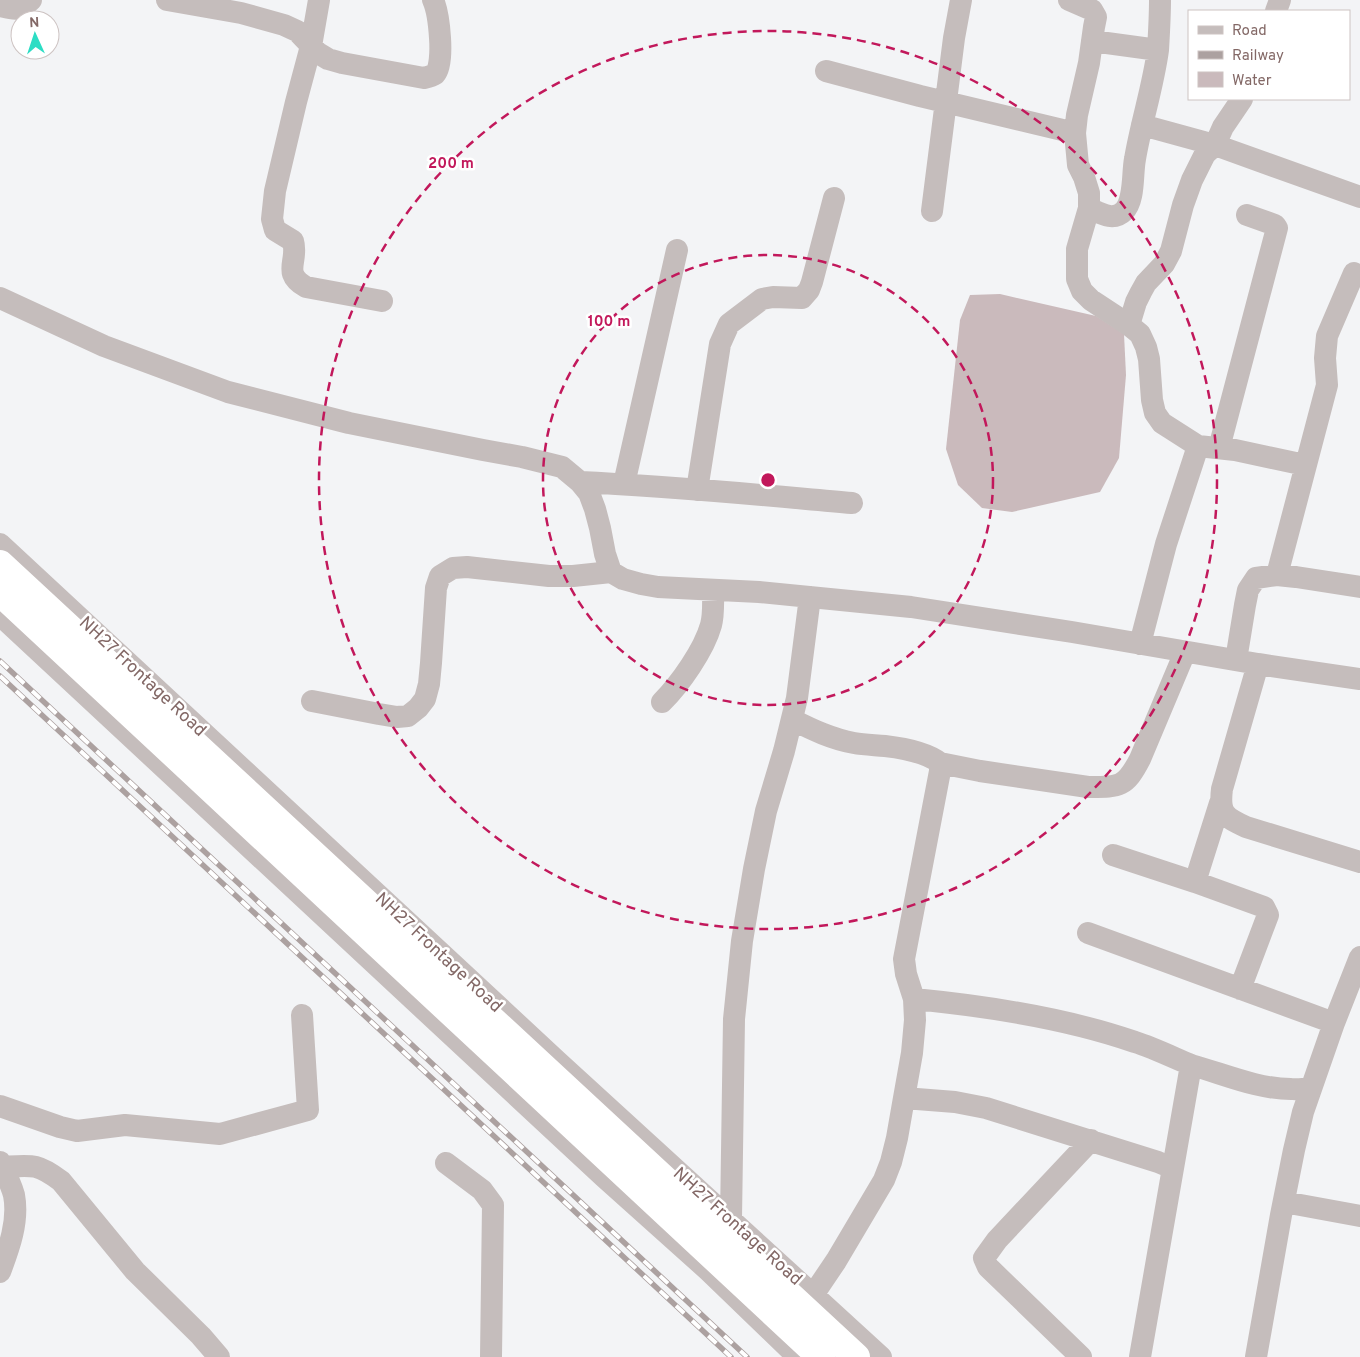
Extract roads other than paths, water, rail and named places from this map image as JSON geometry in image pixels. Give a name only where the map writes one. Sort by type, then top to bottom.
[{"type":"highway","points":[[0,564],[856,1357]]},
{"type":"highway","points":[[0,592],[821,1357]]},
{"type":"street","points":[[0,6],[12,10],[22,8],[31,0]]},
{"type":"street","points":[[168,0],[241,13],[284,25],[297,31],[318,53],[328,59],[424,78],[434,75],[439,68],[441,50],[437,15],[433,0]]},
{"type":"street","points":[[319,0],[311,46],[275,191],[272,219],[275,230],[293,241],[295,248],[291,271],[297,282],[306,287],[382,301]]},
{"type":"street","points":[[932,211],[954,38],[961,0]]},
{"type":"street","points":[[1069,0],[1092,10],[1096,18],[1075,133],[1078,165],[1089,193],[1089,208],[1077,249],[1077,279],[1082,291],[1091,300],[1140,334],[1150,359],[1154,413],[1162,423],[1209,447],[1306,465]]},
{"type":"street","points":[[1089,208],[1104,216],[1115,216],[1124,211],[1130,200],[1134,161],[1158,50],[1160,0]]},
{"type":"street","points":[[1092,41],[1158,50]]},
{"type":"street","points":[[826,71],[946,103],[1075,133]]},
{"type":"street","points":[[1128,325],[1141,292],[1164,264],[1171,251],[1183,205],[1192,180],[1205,154],[1215,144],[1223,127],[1241,100]]},
{"type":"street","points":[[1142,126],[1215,144],[1360,197]]},
{"type":"street","points":[[697,490],[720,344],[724,332],[730,324],[762,299],[773,297],[802,298],[809,290],[834,198]]},
{"type":"street","points":[[1140,644],[1166,544],[1209,447],[1277,228],[1275,225],[1247,215]]},
{"type":"street","points":[[624,484],[677,250]]},
{"type":"street","points":[[1277,575],[1327,385],[1325,358],[1327,336],[1354,273]]},
{"type":"street","points":[[0,298],[104,346],[228,392],[349,423],[562,467],[580,482],[589,493],[600,528],[604,554],[611,572]]},
{"type":"street","points":[[580,482],[852,502]]},
{"type":"street","name":"NH27 Frontage Road","points":[[0,544],[564,1067],[881,1357]]},
{"type":"street","points":[[312,701],[397,716],[408,716],[418,708],[424,699],[429,684],[436,588],[440,576],[452,568],[467,567],[549,576],[573,576],[611,572],[623,579],[658,587],[759,592],[910,607],[1360,679]]},
{"type":"street","points":[[1236,660],[1248,590],[1256,578],[1277,575],[1360,586]]},
{"type":"street","points":[[662,702],[685,675],[707,636],[713,613],[713,590]]},
{"type":"street","points":[[731,1218],[734,1019],[741,949],[754,868],[766,811],[793,720],[810,597]]},
{"type":"street","points":[[0,615],[604,1178],[709,1271],[798,1357]]},
{"type":"street","points":[[793,720],[827,736],[856,744],[885,746],[923,754],[934,758],[940,763],[1088,787],[1105,787],[1120,784],[1131,774],[1140,759],[1185,652]]},
{"type":"street","points":[[1195,882],[1220,803],[1222,789],[1258,664]]},
{"type":"street","points":[[813,1295],[836,1261],[884,1180],[897,1138],[914,1028],[914,999],[906,974],[904,959],[940,763]]},
{"type":"street","points":[[1220,803],[1224,813],[1233,821],[1360,862]]},
{"type":"street","points":[[1113,855],[1264,907],[1268,915],[1240,989]]},
{"type":"street","points":[[1088,933],[1334,1023]]},
{"type":"street","points":[[1256,1357],[1284,1202],[1303,1112],[1334,1023],[1360,957]]},
{"type":"street","points":[[914,999],[984,1007],[1072,1024],[1135,1042],[1191,1065],[1248,1082],[1269,1087],[1311,1088]]},
{"type":"street","points":[[0,1106],[77,1131],[125,1124],[220,1134],[308,1110],[302,1015]]},
{"type":"street","points":[[1140,1357],[1191,1065]]},
{"type":"street","points":[[904,1098],[955,1102],[986,1108],[1091,1140],[1172,1168]]},
{"type":"street","points":[[1081,1357],[988,1267],[984,1258],[997,1240],[1091,1140]]},
{"type":"street","points":[[446,1163],[482,1190],[493,1205],[491,1357]]},
{"type":"street","points":[[0,1272],[9,1246],[15,1207],[13,1193],[1,1165],[31,1165],[47,1170],[61,1182],[135,1271],[201,1336],[219,1357]]},
{"type":"street","points":[[1284,1202],[1360,1216]]},
{"type":"water","points":[[1000,294],[1096,316],[1124,334],[1126,375],[1119,458],[1100,492],[1012,512],[982,508],[958,485],[946,449],[960,320],[970,295]]},
{"type":"railway","points":[[0,661],[747,1357]]},
{"type":"railway","points":[[0,676],[731,1357]]}]
